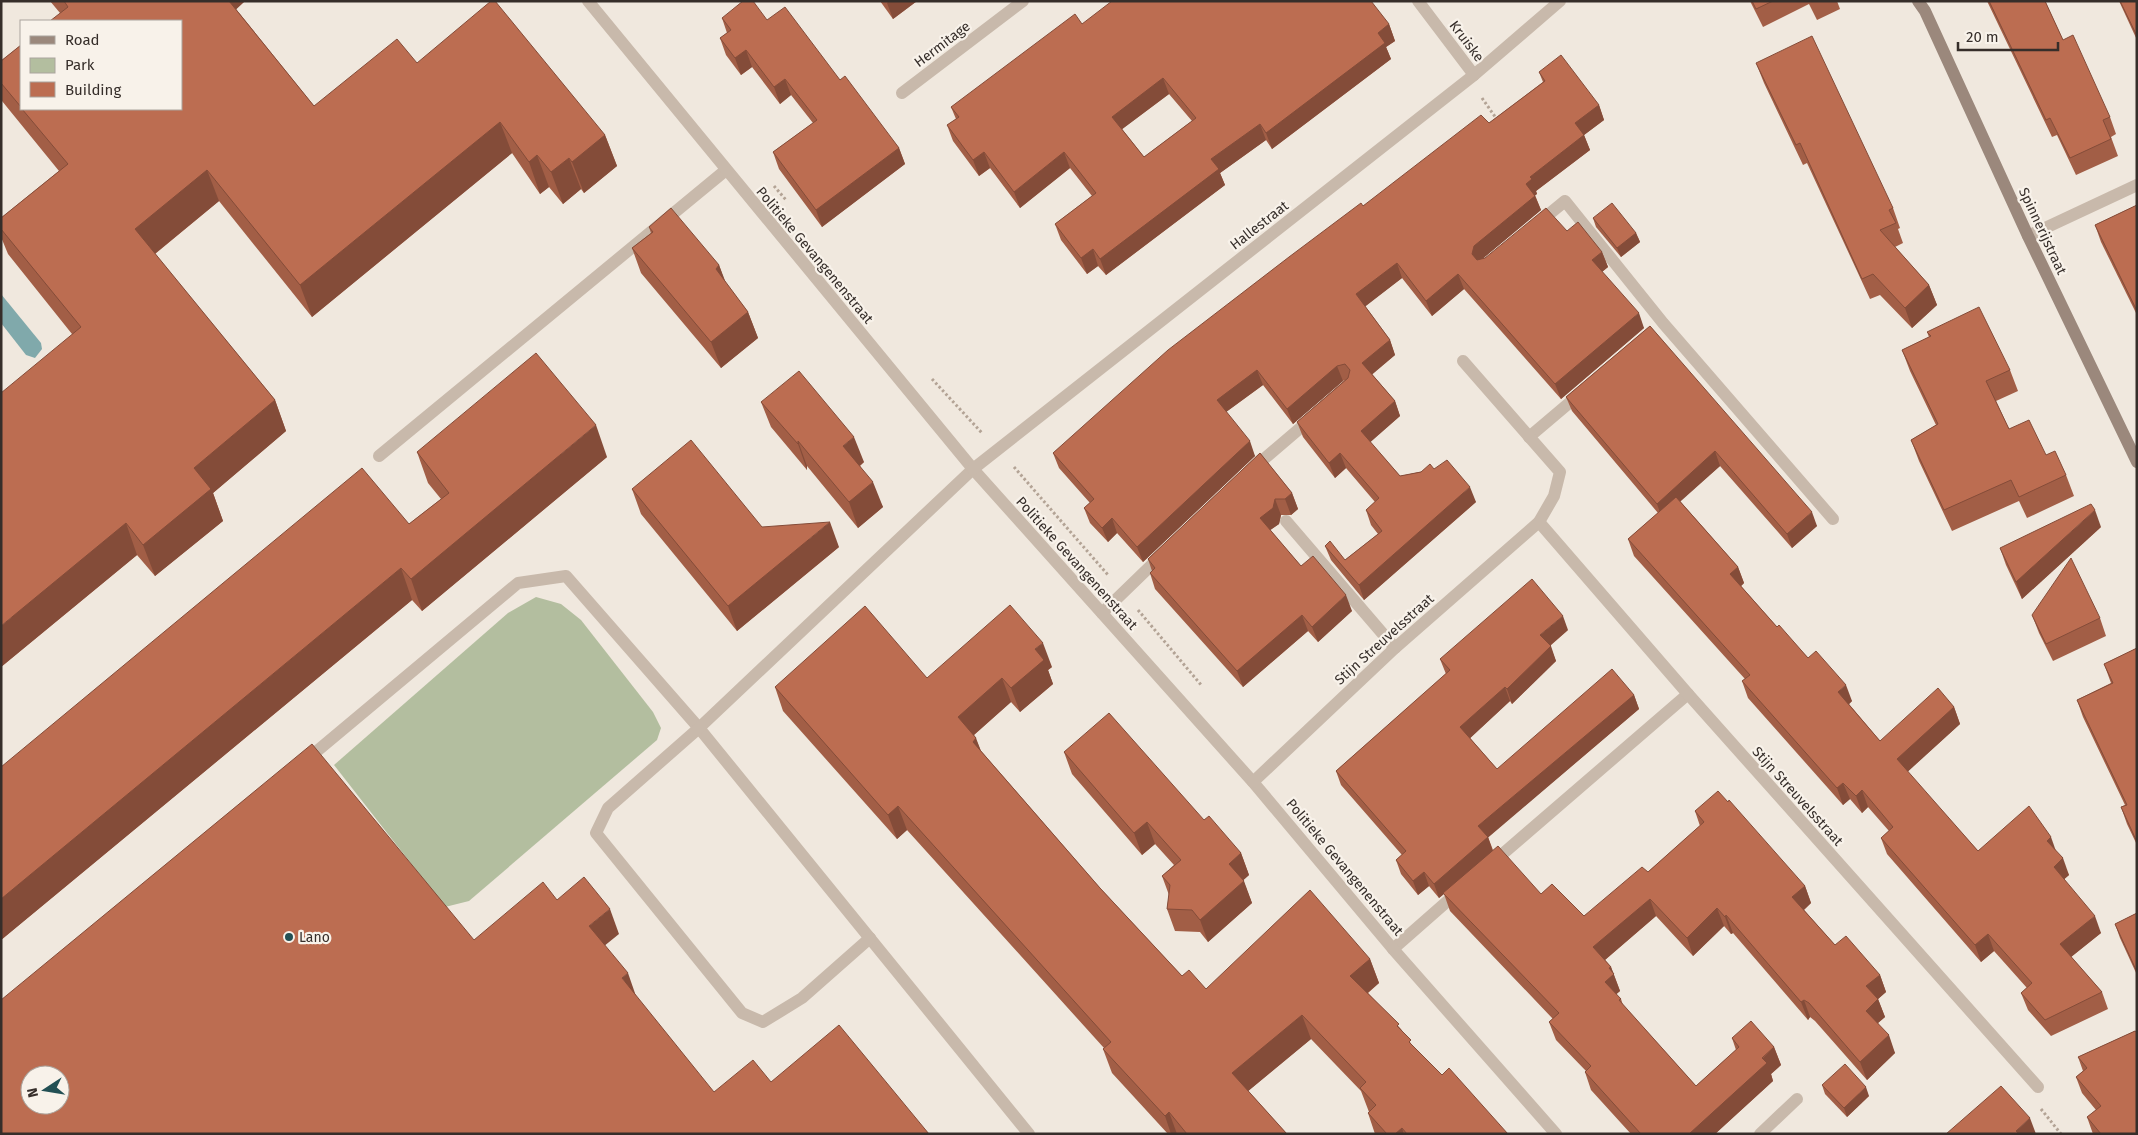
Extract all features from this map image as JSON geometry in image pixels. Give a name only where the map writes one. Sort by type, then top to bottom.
[{"type":"street","name":"Politieke Gevangenenstraat","points":[[588,1],[973,469],[1253,782],[1393,948],[1556,1134]]},
{"type":"street","name":"Hermitage","points":[[902,93],[1023,1]]},
{"type":"street","name":"Kruiske","points":[[1418,1],[1474,75]]},
{"type":"street","name":"Hallestraat","points":[[870,938],[802,998],[763,1022],[742,1013],[596,832],[608,808],[699,728],[973,469],[1474,75],[1560,1]]},
{"type":"street","name":"Spinnerijstraat","points":[[1922,5],[2028,236],[2137,462]]},
{"type":"street","points":[[379,456],[726,170]]},
{"type":"street","points":[[2028,236],[2137,184]]},
{"type":"street","points":[[1529,231],[1565,200],[1659,326],[1833,519]]},
{"type":"street","name":"Stijn Streuvelsstraat","points":[[1253,782],[1395,648],[1539,522],[1554,496],[1560,472],[1463,361]]},
{"type":"street","points":[[1530,437],[1589,386]]},
{"type":"street","points":[[1243,477],[1319,412]]},
{"type":"street","points":[[1286,521],[1395,648]]},
{"type":"street","name":"Stijn Streuvelsstraat","points":[[1539,522],[1688,694],[2038,1088]]},
{"type":"street","points":[[1102,613],[1173,544]]},
{"type":"street","points":[[291,772],[518,583],[566,576],[699,728],[1029,1134]]},
{"type":"street","points":[[1393,948],[1688,694]]},
{"type":"street","points":[[1760,1134],[1797,1099]]},
{"type":"path","points":[[1474,75],[1484,104],[1502,126]]},
{"type":"path","points":[[772,184],[791,207]]},
{"type":"path","points":[[931,377],[1123,592],[1206,690]]},
{"type":"path","points":[[2038,1088],[2035,1102],[2061,1134]]},
{"type":"green space","points":[[536,597],[561,604],[581,620],[653,712],[661,728],[657,740],[469,901],[445,907],[334,765],[508,613]]},
{"type":"water","points":[[1,294],[41,343],[42,349],[35,358],[26,355],[1,323]]},
{"type":"building","points":[[64,1],[229,1],[314,106],[397,39],[417,63],[491,1],[495,1],[605,135],[572,162],[569,158],[551,172],[537,155],[529,162],[500,122],[300,285],[207,170],[135,229],[275,400],[194,468],[211,489],[143,545],[126,523],[1,626],[1,393],[81,327],[1,229],[1,218],[68,164],[23,110],[182,110],[182,20],[51,20],[68,7]]},
{"type":"building","points":[[743,1],[753,1],[767,20],[785,7],[840,80],[845,76],[899,148],[816,210],[773,152],[817,120],[785,79],[774,87],[746,50],[735,58],[720,38],[731,30],[722,18]]},
{"type":"building","points":[[1112,1],[1371,1],[1389,24],[1378,33],[1385,43],[1266,133],[1260,124],[1211,159],[1219,169],[1100,259],[1093,249],[1081,258],[1055,224],[1096,193],[1064,152],[1014,192],[984,152],[973,160],[947,125],[959,117],[951,107],[1075,14],[1082,24]],"holes":[[[1163,78],[1196,118],[1144,157],[1112,117]]]},
{"type":"building","points":[[1752,1],[1773,1],[1756,9]]},
{"type":"building","points":[[1989,1],[2045,1],[2063,40],[2073,35],[2110,117],[2103,120],[2111,139],[2070,158],[2050,118],[2046,120]]},
{"type":"building","points":[[2120,1],[2137,1],[2137,36]]},
{"type":"building","points":[[1812,36],[1893,208],[1889,210],[1896,223],[1880,230],[1929,285],[1905,308],[1873,274],[1862,279],[1800,143],[1796,145],[1756,63]]},
{"type":"building","points":[[20,46],[20,106],[1,83],[1,61]]},
{"type":"building","points":[[1561,55],[1599,105],[1575,123],[1584,135],[1530,177],[1532,179],[1526,184],[1535,196],[1474,246],[1472,254],[1477,260],[1485,258],[1546,208],[1567,231],[1578,222],[1602,252],[1592,260],[1639,313],[1555,384],[1458,274],[1426,301],[1397,263],[1356,294],[1390,340],[1362,363],[1395,401],[1361,431],[1400,476],[1421,472],[1430,464],[1434,469],[1447,460],[1470,487],[1359,585],[1325,546],[1330,541],[1345,560],[1382,531],[1366,510],[1379,498],[1340,453],[1329,463],[1297,422],[1348,378],[1350,370],[1345,364],[1337,366],[1287,409],[1257,370],[1217,400],[1250,441],[1137,547],[1112,518],[1102,528],[1084,508],[1094,499],[1053,453],[1168,350],[1289,257],[1361,203],[1363,206],[1481,115],[1489,123],[1545,81],[1539,72]]},
{"type":"building","points":[[1612,203],[1636,233],[1617,248],[1593,218]]},
{"type":"building","points":[[2137,205],[2137,311],[2095,225]]},
{"type":"building","points":[[671,208],[719,265],[716,269],[748,312],[711,342],[632,248],[653,232],[649,227]]},
{"type":"building","points":[[1979,307],[2010,370],[1986,381],[2009,429],[2029,420],[2046,455],[2055,451],[2066,475],[2019,497],[2011,480],[1944,510],[1911,440],[1938,424],[1902,350],[1931,336],[1927,332]]},
{"type":"building","points":[[1650,326],[1812,512],[1787,534],[1715,451],[1657,504],[1566,397]]},
{"type":"building","points":[[536,353],[596,425],[411,579],[401,568],[1,899],[1,767],[362,468],[409,524],[449,493],[417,452]]},
{"type":"building","points":[[799,371],[854,437],[843,446],[873,482],[849,502],[798,441],[798,444],[761,402]]},
{"type":"building","points":[[691,440],[762,527],[830,522],[728,606],[632,489]]},
{"type":"building","points":[[1260,453],[1292,493],[1285,499],[1275,499],[1273,508],[1260,518],[1301,566],[1313,556],[1346,595],[1312,627],[1302,615],[1237,671],[1150,573],[1155,568],[1148,559]]},
{"type":"building","points":[[1676,497],[1738,567],[1730,574],[1777,627],[1779,625],[1808,658],[1816,651],[1846,685],[1838,692],[1880,741],[1938,688],[1954,707],[1897,759],[1978,851],[2029,806],[2051,837],[2047,841],[2063,858],[2054,867],[2095,916],[2060,944],[2102,992],[2045,1020],[2021,993],[2032,983],[1988,934],[1975,945],[1881,838],[1893,827],[1862,790],[1856,796],[1843,783],[1837,788],[1742,681],[1750,675],[1628,539]]},
{"type":"building","points":[[2091,504],[2095,510],[2016,582],[2000,548]]},
{"type":"building","points":[[2071,558],[2100,618],[2046,644],[2032,615]]},
{"type":"building","points":[[1532,579],[1563,616],[1540,635],[1551,646],[1507,689],[1505,687],[1460,727],[1497,769],[1612,669],[1634,695],[1478,826],[1488,837],[1434,884],[1424,872],[1413,881],[1396,860],[1406,851],[1336,771],[1450,670],[1440,659]]},
{"type":"building","points":[[1010,605],[1043,643],[1035,649],[1044,660],[1011,688],[1002,678],[958,717],[976,738],[973,742],[1100,888],[1182,976],[1189,970],[1206,989],[1310,890],[1370,959],[1350,976],[1399,1024],[1397,1026],[1411,1040],[1409,1042],[1442,1075],[1449,1068],[1508,1134],[1407,1134],[1402,1128],[1395,1134],[1387,1134],[1368,1113],[1376,1105],[1360,1088],[1366,1082],[1302,1015],[1232,1073],[1287,1134],[1187,1134],[1169,1112],[1165,1116],[1103,1049],[1111,1042],[898,806],[888,815],[775,687],[865,606],[927,678]]},
{"type":"building","points":[[2137,648],[2137,842],[2121,807],[2127,805],[2077,700],[2113,683],[2104,664]]},
{"type":"building","points":[[1109,713],[1204,820],[1209,816],[1241,853],[1229,864],[1244,881],[1200,920],[1192,910],[1167,909],[1170,885],[1162,876],[1181,860],[1147,822],[1134,833],[1064,752]]},
{"type":"building","name":"Lano","points":[[312,744],[474,940],[543,882],[557,900],[584,877],[610,909],[589,926],[628,973],[622,978],[714,1092],[753,1060],[771,1082],[839,1025],[929,1134],[1,1134],[1,1000]]},
{"type":"building","points":[[1718,791],[1728,802],[1729,800],[1805,886],[1792,897],[1835,945],[1846,936],[1880,975],[1866,986],[1878,999],[1866,1011],[1889,1035],[1860,1062],[1809,1003],[1804,1000],[1801,1002],[1726,915],[1725,917],[1717,908],[1687,938],[1650,899],[1593,947],[1611,967],[1609,968],[1614,974],[1605,982],[1621,999],[1619,1000],[1696,1086],[1739,1047],[1732,1038],[1751,1021],[1774,1047],[1762,1058],[1767,1063],[1689,1134],[1641,1134],[1585,1072],[1591,1066],[1549,1022],[1559,1013],[1443,893],[1498,846],[1541,894],[1552,884],[1584,916],[1642,867],[1648,872],[1704,822],[1695,811]]},
{"type":"building","points":[[2137,913],[2137,972],[2115,924]]},
{"type":"building","points":[[2135,1031],[2137,1032],[2137,1134],[2101,1134],[2087,1117],[2101,1106],[2076,1077],[2087,1068],[2078,1057]]},
{"type":"building","points":[[1845,1064],[1866,1087],[1844,1108],[1822,1085]]},
{"type":"building","points":[[2001,1086],[2030,1118],[2016,1131],[2019,1134],[1946,1134]]},
{"type":"place","name":"Lano","points":[[289,937]]}]
